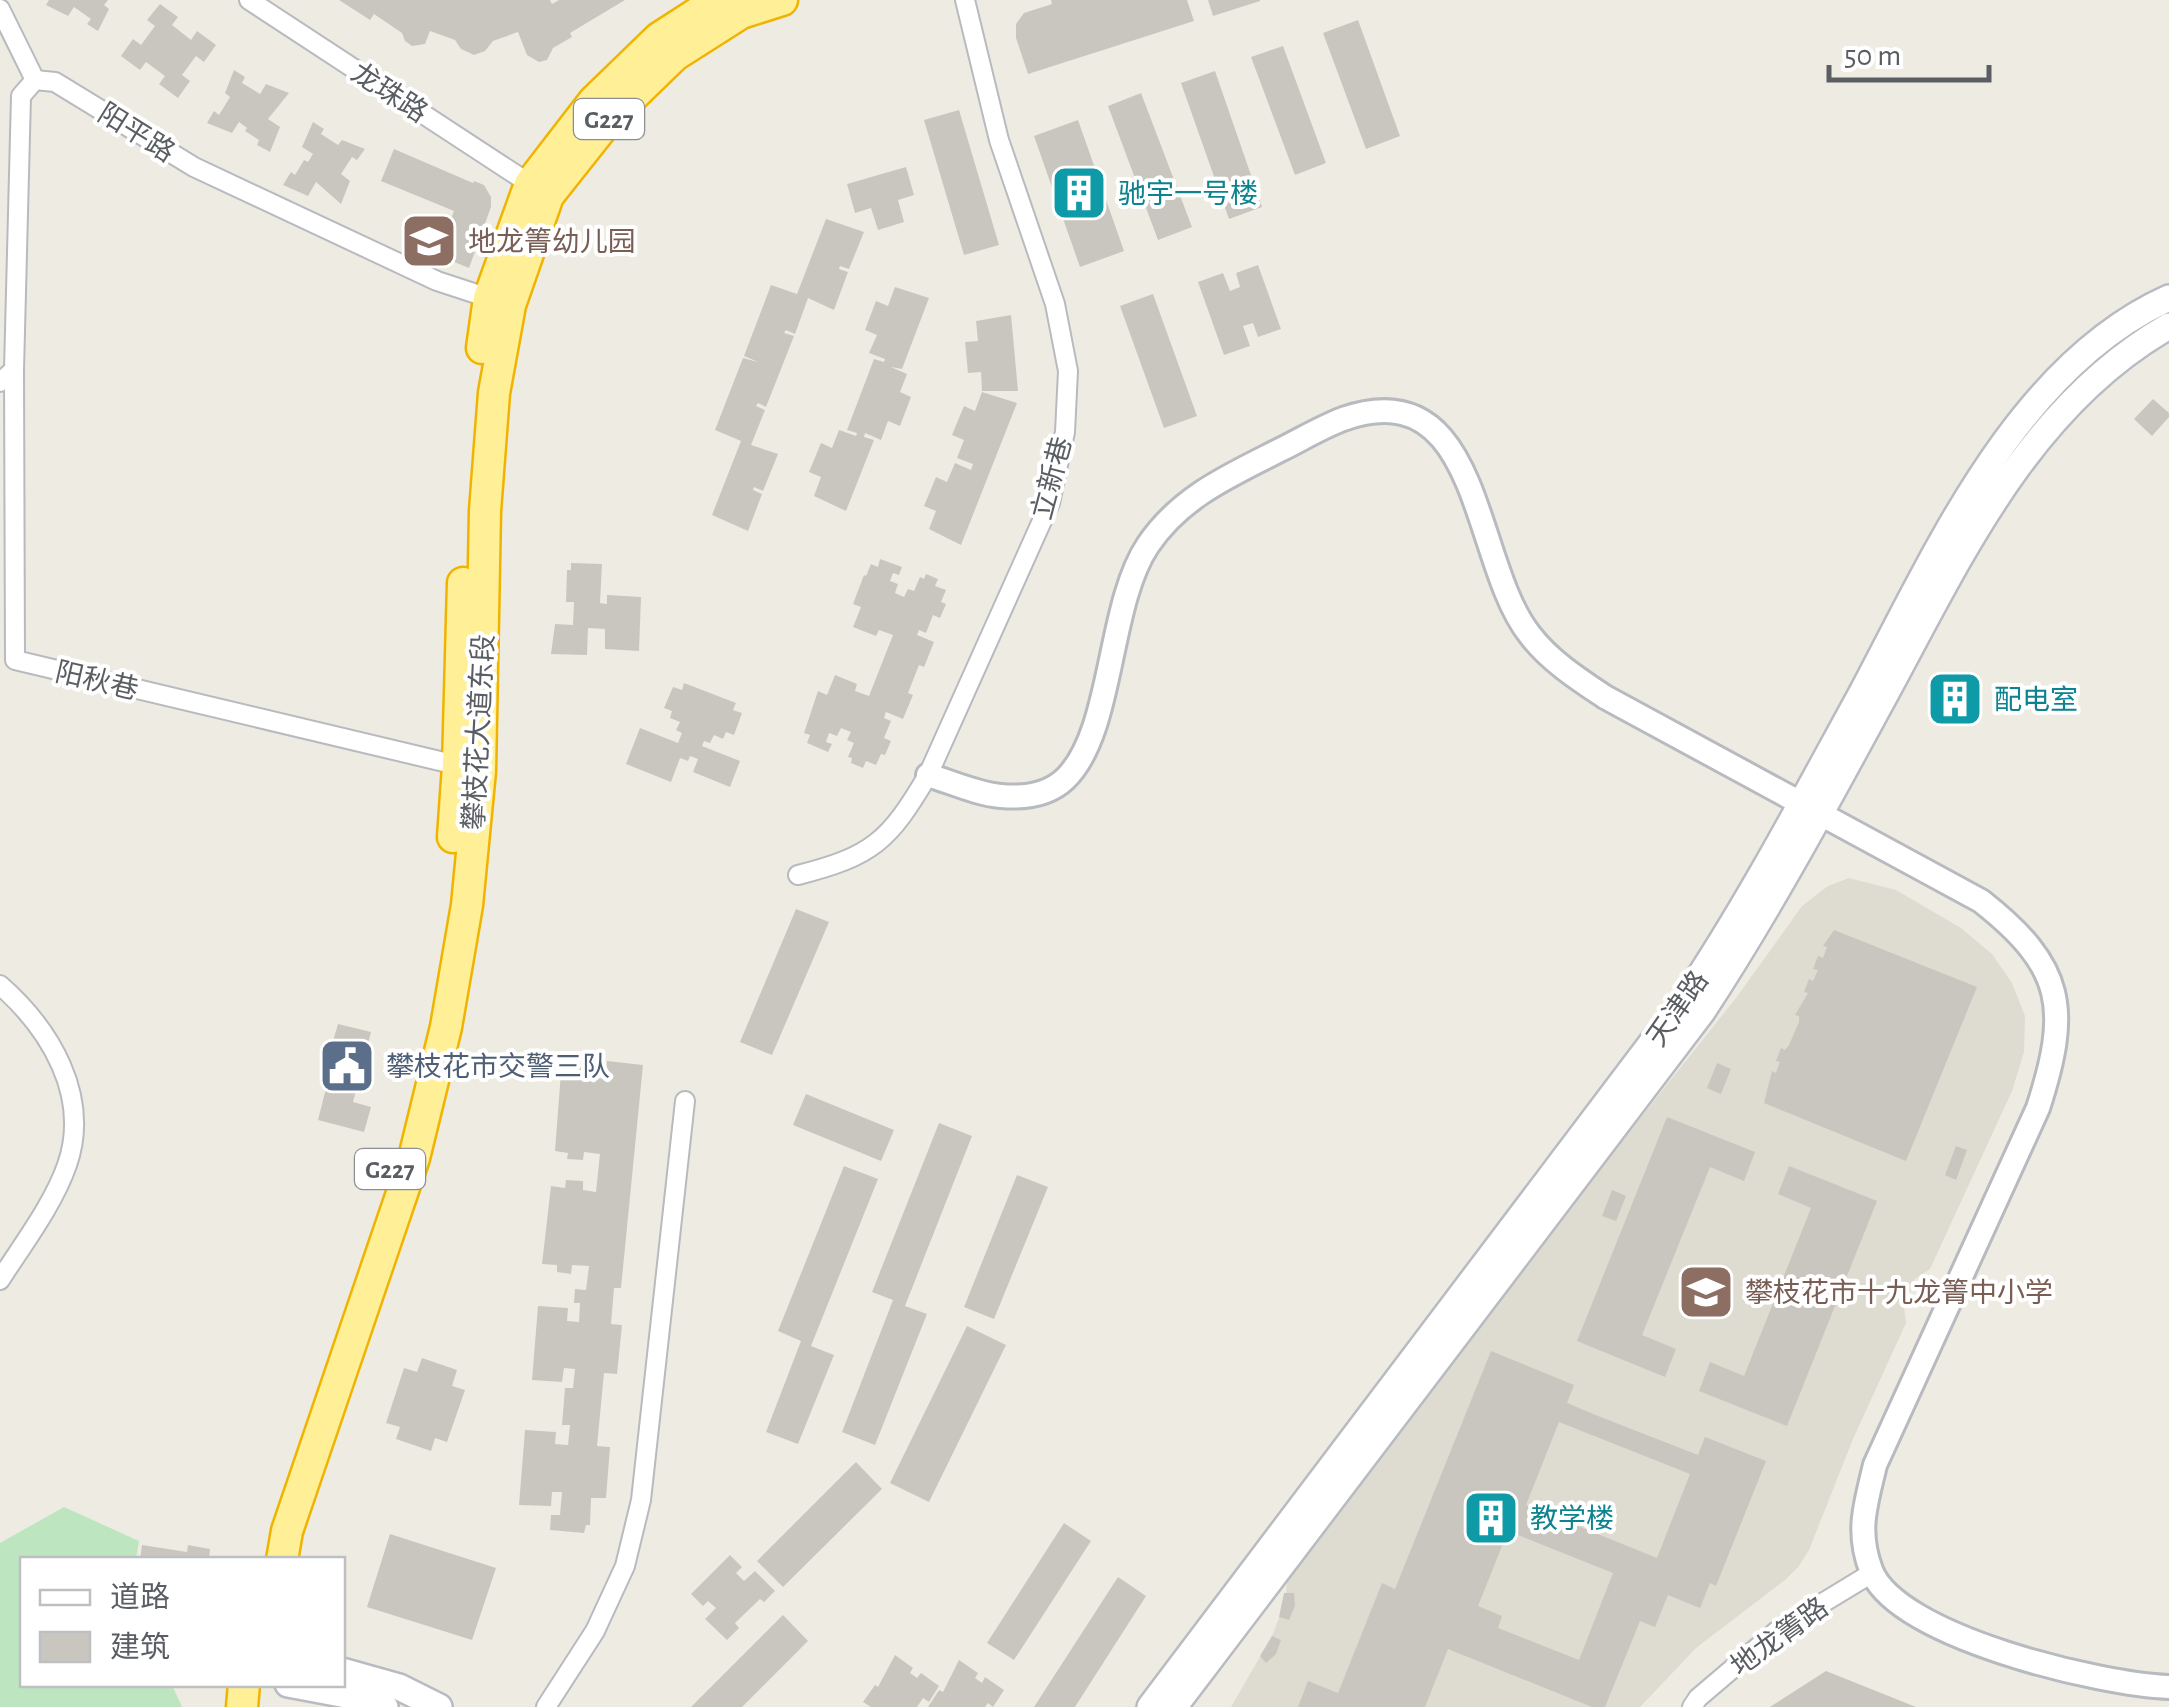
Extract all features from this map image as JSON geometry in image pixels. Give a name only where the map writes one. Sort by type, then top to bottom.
[{"type":"highway","name":"攀枝花大道东段","points":[[283,1557],[287,1531],[414,1158],[446,1027],[467,906],[469,768],[500,301],[530,184],[594,100],[659,38],[718,0]]},
{"type":"highway","name":"攀枝花大道东段","points":[[500,301],[548,196],[609,119],[675,56],[742,14],[782,0]]},
{"type":"highway","name":"攀枝花大道东段","points":[[263,1557],[268,1529],[395,1155],[423,1043],[469,768]]},
{"type":"main road","name":"天津路","points":[[1150,1707],[1684,1000],[1812,807],[1964,504],[2018,424],[2082,356],[2119,327],[2169,298]]},
{"type":"main road","points":[[1174,1707],[1693,1025],[1746,946],[1812,807],[2010,477],[2066,407],[2098,375],[2169,326]]},
{"type":"main road","points":[[345,1672],[398,1687],[439,1707]]},
{"type":"main road","points":[[304,1687],[385,1707]]},
{"type":"street","name":"龙珠路","points":[[249,0],[530,184]]},
{"type":"street","name":"立新巷","points":[[798,876],[842,864],[879,844],[902,818],[928,775],[1050,503],[1065,432],[1068,371],[1055,304],[999,140],[965,0]]},
{"type":"street","points":[[0,10],[35,80],[21,96],[7,376]]},
{"type":"street","name":"阳平路","points":[[35,80],[55,82],[194,167],[438,281],[500,301]]},
{"type":"street","name":"阳秋巷","points":[[7,376],[15,660],[469,768]]},
{"type":"street","points":[[928,775],[999,796],[1038,795],[1064,780],[1084,753],[1094,723],[1129,584],[1147,547],[1174,513],[1206,488],[1339,420],[1372,410],[1400,411],[1427,422],[1446,442],[1464,471],[1502,585],[1528,634],[1565,670],[1605,697],[1981,901],[2017,929],[2044,966],[2057,1008],[2055,1056],[2038,1108],[1875,1465],[1861,1526],[1872,1573],[1902,1606],[1944,1632],[2090,1676],[2132,1686],[2169,1687]]},
{"type":"street","points":[[0,985],[42,1028],[59,1057],[74,1126],[66,1169],[0,1280]]},
{"type":"street","points":[[546,1707],[595,1631],[625,1566],[641,1500],[684,1101]]},
{"type":"street","name":"地龙箐路","points":[[1692,1707],[1778,1630],[1872,1573]]},
{"type":"shaded area","name":"攀枝花市十九龙箐中小学","points":[[1849,878],[1896,890],[1961,928],[1992,954],[2012,983],[2025,1016],[2024,1052],[2012,1091],[1930,1269],[1915,1279],[1904,1307],[1906,1323],[1799,1566],[1696,1648],[1640,1707],[1231,1707],[1272,1636],[1285,1603],[1289,1559],[1736,998],[1802,906],[1828,886]]},
{"type":"green space","points":[[64,1507],[139,1541],[136,1557],[20,1557],[20,1687],[173,1687],[182,1707],[0,1707],[0,1543]]},
{"type":"building","points":[[49,0],[108,0],[104,5],[109,9],[98,31],[87,24],[91,19],[74,7],[68,16],[46,5]]},
{"type":"building","points":[[339,0],[550,0],[552,4],[559,0],[625,0],[570,33],[572,37],[553,48],[547,60],[539,62],[527,55],[518,32],[493,41],[485,51],[474,55],[461,49],[455,40],[430,31],[425,44],[412,46],[402,33],[374,14],[370,20]]},
{"type":"building","points":[[1051,0],[1187,0],[1194,21],[1028,74],[1016,38],[1016,24],[1024,13],[1052,4]]},
{"type":"building","points":[[1208,0],[1260,0],[1260,1],[1213,16]]},
{"type":"building","points":[[160,4],[178,17],[172,25],[191,40],[197,31],[216,45],[204,62],[196,56],[182,75],[190,81],[178,98],[159,84],[165,76],[146,62],[140,70],[121,56],[133,39],[141,45],[155,26],[147,20]]},
{"type":"building","points":[[1358,20],[1400,136],[1366,149],[1323,33]]},
{"type":"building","points":[[1283,46],[1326,163],[1295,175],[1251,57]]},
{"type":"building","points":[[234,70],[245,77],[242,83],[260,94],[266,84],[289,93],[268,119],[280,127],[270,152],[257,145],[259,140],[239,122],[232,133],[207,123],[214,111],[219,115],[230,97],[225,93]]},
{"type":"building","points":[[1215,71],[1262,207],[1229,219],[1181,83]]},
{"type":"building","points":[[1141,93],[1192,227],[1158,240],[1108,106]]},
{"type":"building","points":[[959,110],[999,245],[964,255],[924,120]]},
{"type":"building","name":"驰宇一号楼","points":[[1078,120],[1124,251],[1080,267],[1034,136]]},
{"type":"building","points":[[313,122],[324,129],[321,134],[338,145],[342,140],[365,149],[357,160],[352,157],[341,174],[350,181],[341,204],[316,182],[308,196],[283,185],[291,172],[295,175],[313,154],[302,147]]},
{"type":"building","points":[[394,149],[484,185],[491,197],[491,207],[469,268],[437,255],[454,211],[381,181]]},
{"type":"building","points":[[906,167],[914,195],[898,200],[904,222],[878,230],[871,208],[855,213],[847,184]]},
{"type":"building","points":[[826,219],[864,232],[849,269],[840,266],[848,272],[834,310],[808,298],[795,334],[786,330],[784,333],[794,336],[766,407],[758,403],[756,406],[765,410],[751,445],[778,454],[763,491],[754,487],[762,494],[748,531],[712,515],[741,441],[715,430],[743,358],[758,362],[744,356],[771,285],[797,294]]},
{"type":"building","points":[[1258,265],[1281,329],[1258,337],[1253,323],[1243,326],[1250,346],[1224,355],[1198,282],[1223,273],[1230,291],[1240,287],[1236,273]]},
{"type":"building","points":[[895,287],[929,298],[902,369],[891,367],[907,374],[900,392],[911,397],[900,426],[888,421],[881,440],[865,433],[864,437],[874,440],[846,511],[814,496],[821,477],[809,472],[821,443],[832,448],[839,430],[856,436],[857,433],[847,430],[874,359],[885,359],[869,353],[877,335],[865,330],[876,301],[888,306]]},
{"type":"building","points":[[1153,294],[1197,416],[1164,428],[1120,306]]},
{"type":"building","points":[[1011,315],[1018,391],[982,391],[981,372],[968,373],[965,342],[978,341],[976,321]]},
{"type":"building","points":[[982,392],[1017,403],[961,545],[929,529],[936,511],[924,506],[936,477],[947,482],[955,463],[971,470],[973,464],[957,458],[964,440],[952,435],[964,406],[975,411]]},
{"type":"building","points":[[2153,399],[2169,417],[2152,436],[2134,419]]},
{"type":"building","points":[[880,559],[902,567],[890,581],[898,584],[895,593],[904,597],[908,589],[914,591],[920,577],[924,579],[926,574],[938,579],[935,586],[946,590],[941,602],[946,604],[940,618],[933,615],[926,633],[919,630],[917,635],[934,642],[924,667],[919,665],[903,719],[886,712],[884,718],[891,721],[884,738],[891,741],[885,755],[881,754],[876,765],[866,761],[863,768],[851,763],[852,758],[848,757],[854,743],[847,740],[851,732],[841,728],[837,736],[829,733],[826,742],[832,744],[828,752],[807,743],[810,735],[804,733],[818,691],[827,695],[835,675],[857,684],[855,691],[869,696],[893,635],[879,630],[876,636],[853,627],[861,607],[853,604],[864,575],[871,564],[878,567]]},
{"type":"building","points":[[571,563],[602,564],[600,603],[607,604],[607,595],[641,597],[639,651],[605,649],[605,629],[588,628],[587,655],[551,654],[555,624],[573,625],[574,602],[566,602],[567,570],[571,570]]},
{"type":"building","points":[[684,683],[736,703],[733,710],[742,713],[734,735],[726,732],[723,739],[714,735],[710,743],[704,741],[702,746],[740,761],[730,787],[693,772],[698,759],[690,756],[688,761],[680,758],[671,782],[626,764],[640,728],[678,743],[682,733],[676,730],[680,722],[670,718],[672,711],[664,708],[673,687],[682,690]]},
{"type":"building","name":"配电室","points":[[1953,684],[1971,695],[1957,716],[1939,704]]},
{"type":"building","points":[[796,909],[829,922],[772,1055],[740,1042]]},
{"type":"building","points":[[1834,930],[1977,987],[1906,1161],[1764,1103],[1772,1071],[1776,1073],[1780,1062],[1776,1061],[1781,1048],[1785,1050],[1789,1045],[1799,1022],[1795,1015],[1808,993],[1804,992],[1809,979],[1813,981],[1818,970],[1813,969],[1818,956],[1823,958],[1827,947],[1823,946]]},
{"type":"building","name":"攀枝花市交警三队","points":[[338,1024],[371,1032],[353,1102],[371,1107],[364,1132],[318,1120],[336,1049],[331,1048]]},
{"type":"building","points":[[607,1061],[643,1065],[621,1288],[614,1288],[611,1324],[622,1325],[617,1374],[604,1373],[597,1446],[610,1447],[606,1498],[591,1498],[590,1525],[586,1525],[584,1533],[550,1530],[551,1515],[560,1515],[562,1492],[552,1492],[551,1506],[519,1505],[525,1430],[556,1432],[555,1444],[568,1445],[570,1425],[562,1425],[565,1388],[573,1388],[575,1369],[564,1368],[562,1382],[532,1380],[538,1306],[568,1308],[567,1321],[579,1322],[580,1303],[574,1303],[575,1289],[586,1290],[589,1266],[572,1265],[571,1274],[557,1272],[557,1265],[542,1264],[551,1186],[565,1188],[566,1180],[583,1181],[583,1190],[596,1192],[600,1154],[584,1152],[583,1160],[567,1159],[568,1153],[555,1151],[561,1072],[576,1074],[577,1067],[592,1068],[591,1077],[605,1079]]},
{"type":"building","points":[[1717,1063],[1731,1069],[1721,1094],[1707,1088]]},
{"type":"building","points":[[806,1094],[894,1130],[881,1161],[793,1125]]},
{"type":"building","points":[[1667,1117],[1755,1152],[1744,1181],[1710,1167],[1642,1335],[1676,1349],[1665,1377],[1577,1341]]},
{"type":"building","points":[[939,1123],[972,1136],[905,1306],[927,1314],[875,1445],[842,1432],[893,1300],[872,1292]]},
{"type":"building","points":[[1956,1146],[1967,1150],[1956,1180],[1945,1175]]},
{"type":"building","points":[[844,1166],[878,1179],[811,1346],[834,1355],[798,1444],[766,1432],[801,1341],[778,1331]]},
{"type":"building","points":[[1789,1166],[1877,1201],[1787,1426],[1699,1391],[1710,1362],[1744,1376],[1811,1208],[1778,1194]]},
{"type":"building","points":[[1017,1175],[1048,1187],[994,1319],[964,1307]]},
{"type":"building","points":[[1612,1190],[1626,1196],[1616,1221],[1602,1216]]},
{"type":"building","points":[[967,1326],[1006,1345],[929,1502],[890,1483]]},
{"type":"building","name":"教学楼","points":[[1491,1351],[1574,1385],[1567,1403],[1598,1416],[1698,1455],[1705,1437],[1766,1461],[1716,1586],[1710,1583],[1700,1608],[1668,1595],[1655,1627],[1640,1621],[1605,1707],[1592,1707],[1448,1649],[1425,1707],[1298,1707],[1308,1681],[1338,1693],[1382,1583],[1395,1589]],"holes":[[[1559,1422],[1690,1474],[1657,1558],[1526,1505]],[[1508,1531],[1613,1573],[1579,1660],[1498,1628],[1502,1616],[1478,1606]]]},
{"type":"building","points":[[422,1358],[457,1370],[452,1386],[465,1390],[447,1442],[435,1438],[431,1451],[396,1439],[400,1427],[386,1423],[404,1368],[417,1372]]},
{"type":"building","points":[[856,1462],[882,1489],[783,1587],[757,1561]]},
{"type":"building","points":[[1064,1523],[1091,1541],[1014,1660],[987,1643]]},
{"type":"building","points":[[390,1534],[496,1568],[472,1640],[367,1607]]},
{"type":"building","points":[[142,1545],[187,1552],[188,1545],[210,1549],[209,1557],[140,1557]]},
{"type":"building","points":[[730,1555],[742,1567],[736,1573],[744,1581],[755,1571],[775,1591],[764,1602],[760,1599],[735,1623],[739,1628],[727,1640],[705,1619],[716,1608],[708,1601],[703,1606],[691,1594]]},
{"type":"building","points":[[1118,1577],[1146,1596],[1075,1707],[1034,1707]]},
{"type":"building","points":[[1284,1593],[1294,1593],[1295,1606],[1289,1620],[1279,1617]]},
{"type":"building","points":[[783,1615],[808,1641],[742,1707],[691,1707]]},
{"type":"building","points":[[1272,1636],[1281,1640],[1276,1654],[1266,1663],[1260,1656]]},
{"type":"building","points":[[895,1655],[913,1668],[910,1673],[917,1678],[921,1673],[939,1686],[929,1702],[923,1698],[917,1707],[871,1707],[863,1702],[875,1685],[878,1687]]},
{"type":"building","points":[[959,1660],[978,1673],[975,1678],[982,1683],[985,1677],[1004,1690],[993,1707],[988,1703],[985,1707],[928,1707],[939,1690],[943,1692]]},
{"type":"building","points":[[1826,1671],[1916,1707],[1770,1707]]},
{"type":"place","name":"驰宇一号楼","points":[[1079,193]]},
{"type":"place","name":"地龙箐幼儿园","points":[[429,241]]},
{"type":"place","name":"配电室","points":[[1955,699]]},
{"type":"place","name":"攀枝花市交警三队","points":[[347,1066]]},
{"type":"place","name":"攀枝花市十九龙箐中小学","points":[[1706,1292]]},
{"type":"place","name":"教学楼","points":[[1491,1518]]}]
